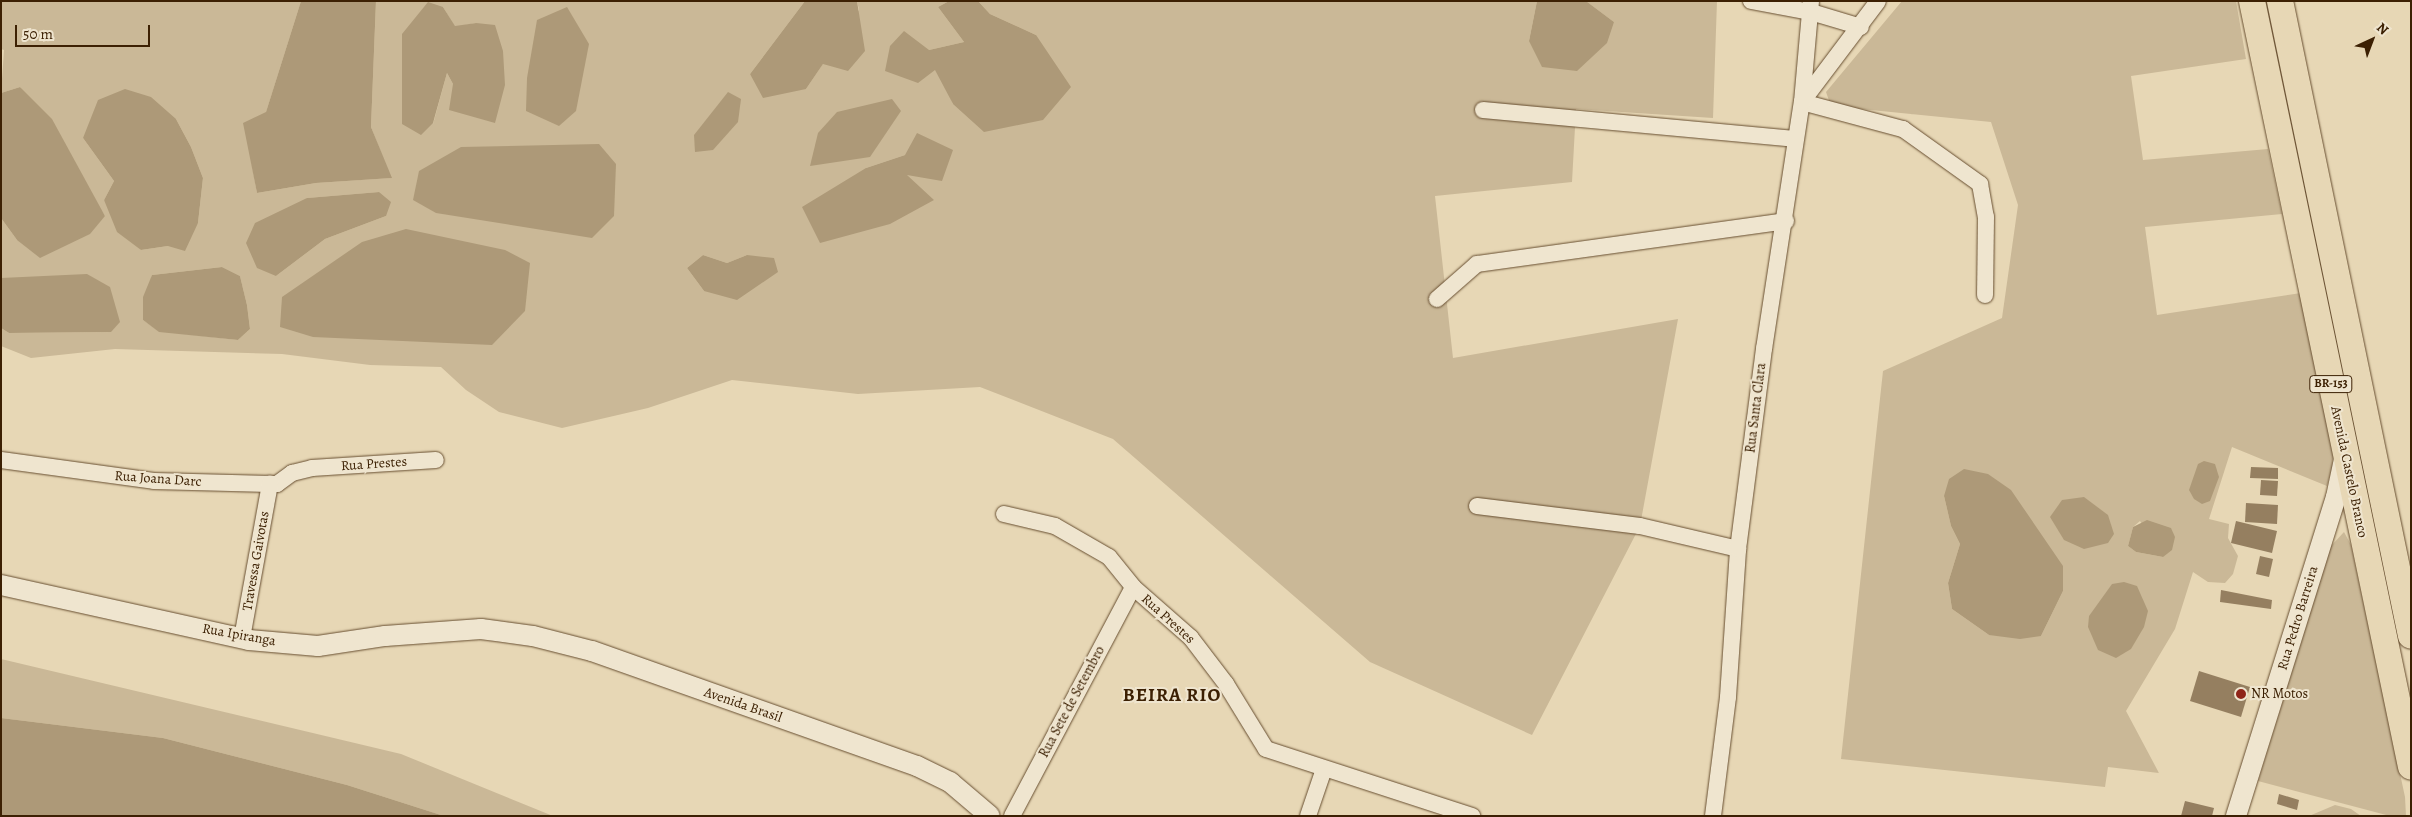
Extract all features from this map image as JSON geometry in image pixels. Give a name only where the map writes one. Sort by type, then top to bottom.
[{"type":"main road","name":"Avenida Castelo Branco","points":[[2252,1],[2356,509],[2403,641]]},
{"type":"main road","name":"Avenida Castelo Branco","points":[[2280,1],[2381,499],[2403,641],[2411,767]]},
{"type":"main road","points":[[2271,92],[2297,91]]},
{"type":"main road","points":[[2356,509],[2381,499]]},
{"type":"street","points":[[1751,1],[1811,7],[1861,27]]},
{"type":"street","points":[[1878,1],[1861,27],[1802,102],[1903,129],[1980,184],[1986,217],[1985,295]]},
{"type":"street","name":"Rua Santa Clara","points":[[1713,816],[1728,696],[1738,549],[1764,349],[1786,221],[1795,139],[1802,102],[1811,7]]},
{"type":"street","points":[[1482,110],[1795,139]]},
{"type":"street","points":[[1437,299],[1477,264],[1786,221]]},
{"type":"street","name":"Rua Pedro Barreira","points":[[2236,816],[2324,534],[2345,452]]},
{"type":"street","name":"Rua Joana Darc","points":[[1,460],[154,481],[270,484],[277,484],[292,473],[312,468]]},
{"type":"street","name":"Rua Prestes","points":[[312,468],[436,460]]},
{"type":"street","name":"Travessa Gaivotas","points":[[242,638],[270,484]]},
{"type":"street","points":[[1477,506],[1640,526],[1738,549]]},
{"type":"street","points":[[2324,534],[2356,509]]},
{"type":"street","name":"Rua Prestes","points":[[1004,514],[1054,526],[1109,557],[1133,587],[1191,638],[1226,684],[1266,749],[1472,816]]},
{"type":"street","name":"Rua Ipiranga","points":[[1,585],[242,638],[318,646],[384,636],[481,630]]},
{"type":"street","name":"Rua Sete de Setembro","points":[[1012,816],[1133,587]]},
{"type":"street","name":"Avenida Brasil","points":[[481,630],[533,636],[592,651],[916,766],[950,782],[990,816]]},
{"type":"street","points":[[1308,816],[1324,769]]},
{"type":"shaded area","points":[[1,1],[301,1],[251,160],[257,193],[316,183],[391,178],[371,127],[376,1],[805,1],[750,74],[806,89],[859,10],[857,1],[949,1],[938,7],[964,42],[929,50],[953,104],[1036,35],[990,14],[978,1],[1537,1],[1529,41],[1614,22],[1586,1],[1717,1],[1713,118],[1576,109],[1572,182],[1435,196],[1453,358],[1678,319],[1640,526],[1532,735],[1370,662],[1113,439],[980,387],[858,394],[732,380],[648,408],[562,428],[499,412],[466,390],[441,367],[370,365],[282,354],[115,349],[31,358],[1,346],[1,328],[9,333],[111,332],[18,279],[1,278],[1,218],[17,240],[105,216],[20,87],[1,93],[4,50],[1,49]],"holes":[[[443,7],[455,27],[476,23],[453,84],[447,73],[433,124]],[[176,119],[191,147],[203,178],[198,223],[168,246],[141,250],[104,200],[114,181],[83,138]],[[905,155],[906,175],[933,200],[866,168]],[[379,192],[386,216],[325,239],[276,276],[307,198]],[[703,255],[727,263],[747,255],[704,291],[687,268]],[[222,267],[240,276],[247,305],[250,329],[238,340],[159,331],[143,320],[152,275]]]},
{"type":"shaded area","points":[[301,1],[376,1],[371,127],[392,178],[316,183],[257,193],[243,123],[266,112]]},
{"type":"shaded area","points":[[805,1],[857,1],[865,51],[848,71],[823,64],[806,89],[763,98],[750,74]]},
{"type":"shaded area","points":[[949,1],[978,1],[990,14],[1036,35],[1071,87],[1043,120],[984,132],[953,104],[935,70],[918,83],[885,71],[890,46],[904,31],[929,50],[964,42],[938,7]]},
{"type":"shaded area","points":[[1537,1],[1586,1],[1614,22],[1607,43],[1577,71],[1542,67],[1529,41]]},
{"type":"shaded area","points":[[1902,1],[2236,1],[2246,59],[2131,76],[2143,160],[2268,149],[2282,214],[2145,227],[2157,315],[2301,293],[2333,455],[2332,468],[2327,486],[2232,447],[2209,519],[2229,524],[2228,538],[2238,556],[2233,574],[2225,583],[2208,582],[2193,572],[2175,629],[2126,711],[2159,773],[2108,767],[2105,787],[1841,759],[1883,371],[2002,318],[2018,205],[1991,122],[1831,106],[1826,92]],"holes":[[[1944,496],[2063,591],[2041,636],[1989,635],[1952,609],[1948,583],[1960,544],[1951,526]],[[2140,521],[2163,557],[2136,552],[2128,546],[2133,527]]]},
{"type":"shaded area","points":[[428,2],[443,7],[455,26],[476,23],[495,25],[503,51],[505,85],[495,123],[449,110],[453,84],[447,73],[433,123],[421,135],[402,124],[402,34]]},
{"type":"shaded area","points":[[567,7],[589,44],[576,111],[559,126],[526,111],[527,78],[537,20]]},
{"type":"shaded area","points":[[20,87],[52,119],[105,216],[90,234],[40,258],[17,240],[1,218],[1,93]]},
{"type":"shaded area","points":[[125,89],[151,97],[176,119],[191,147],[203,178],[198,223],[185,251],[168,246],[141,250],[117,232],[104,200],[114,181],[83,138],[98,100]]},
{"type":"shaded area","points":[[728,92],[741,99],[738,122],[713,150],[695,152],[694,135]]},
{"type":"shaded area","points":[[892,99],[901,111],[870,157],[810,166],[818,133],[837,112]]},
{"type":"shaded area","points":[[917,133],[953,150],[942,181],[907,175],[934,200],[890,224],[820,243],[802,207],[866,168],[905,155]]},
{"type":"shaded area","points":[[599,144],[616,164],[614,216],[592,238],[436,213],[413,200],[419,171],[461,147]]},
{"type":"shaded area","points":[[379,192],[391,202],[386,216],[325,239],[276,276],[257,268],[246,243],[255,223],[307,198]]},
{"type":"shaded area","points":[[406,229],[505,250],[530,263],[525,311],[492,345],[313,337],[280,327],[282,297],[362,242]]},
{"type":"shaded area","points":[[703,255],[727,263],[747,255],[774,258],[778,272],[737,300],[704,291],[687,268]]},
{"type":"shaded area","points":[[222,267],[240,276],[247,305],[250,329],[238,340],[159,332],[143,320],[143,297],[152,275]]},
{"type":"shaded area","points":[[87,274],[110,287],[120,322],[111,332],[9,333],[1,328],[1,278]]},
{"type":"shaded area","points":[[2204,461],[2215,464],[2219,477],[2210,501],[2202,504],[2194,499],[2189,490],[2198,464]]},
{"type":"shaded area","points":[[1964,469],[1988,474],[2011,490],[2063,566],[2063,591],[2041,636],[2020,639],[1989,635],[1952,609],[1948,583],[1960,544],[1951,526],[1944,496],[1949,479]]},
{"type":"shaded area","points":[[2084,497],[2108,515],[2114,534],[2108,543],[2084,549],[2064,540],[2050,517],[2062,500]]},
{"type":"shaded area","points":[[2147,520],[2171,528],[2175,537],[2172,550],[2163,557],[2136,552],[2128,546],[2133,527]]},
{"type":"shaded area","points":[[2344,532],[2351,545],[2405,797],[2406,816],[2390,816],[2258,781],[2331,546]]},
{"type":"shaded area","points":[[2124,582],[2137,586],[2148,611],[2144,627],[2131,649],[2116,658],[2098,650],[2088,627],[2089,616],[2112,584]]},
{"type":"shaded area","points":[[1,659],[401,754],[553,816],[444,816],[347,785],[163,738],[1,718]]},
{"type":"shaded area","points":[[1,718],[163,738],[347,785],[444,816],[1,815]]},
{"type":"shaded area","points":[[2335,805],[2351,809],[2361,816],[2309,816]]},
{"type":"building","points":[[2251,467],[2278,468],[2278,479],[2250,478]]},
{"type":"building","points":[[2261,480],[2278,481],[2277,496],[2260,495]]},
{"type":"building","points":[[2246,503],[2278,505],[2277,524],[2245,522]]},
{"type":"building","points":[[2236,521],[2277,531],[2272,553],[2231,543]]},
{"type":"building","points":[[2260,556],[2273,559],[2269,577],[2256,574]]},
{"type":"building","points":[[2221,590],[2272,600],[2271,609],[2220,602]]},
{"type":"building","points":[[2199,671],[2250,687],[2241,717],[2190,701]]},
{"type":"building","points":[[2279,794],[2299,800],[2297,810],[2277,804]]},
{"type":"building","points":[[2185,801],[2214,808],[2212,816],[2181,816]]},
{"type":"place","name":"NR Motos","points":[[2241,694]]},
{"type":"district","name":"BEIRA RIO","points":[[1172,696]]}]
